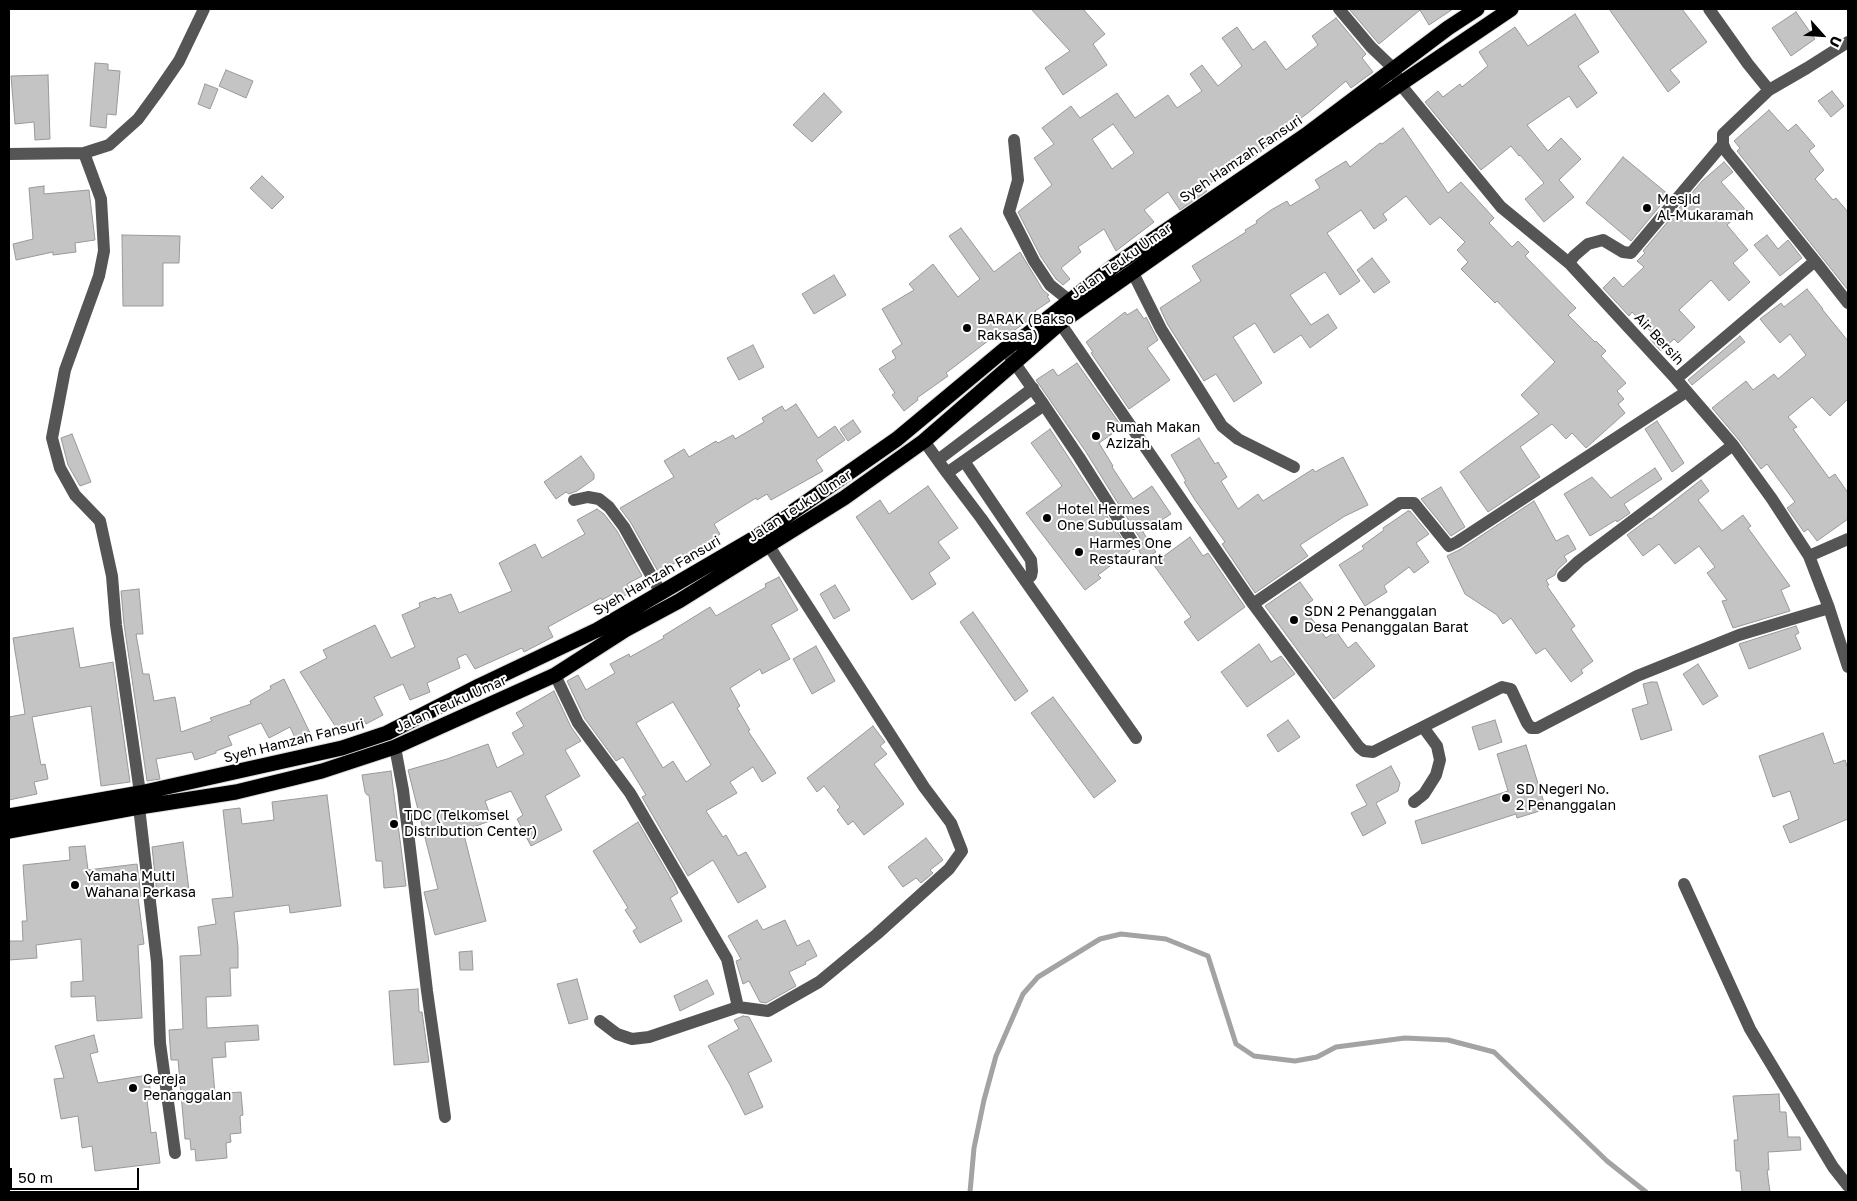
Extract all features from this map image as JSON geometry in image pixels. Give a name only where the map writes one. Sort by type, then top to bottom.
[{"type":"highway","name":"Syeh Hamzah Fansuri","points":[[9,816],[139,800],[342,748],[387,733],[479,686],[597,630],[758,536],[897,439],[1005,349],[1028,334],[1114,266],[1306,135],[1448,28],[1477,9]]},
{"type":"highway","name":"Jalan Teuku Umar","points":[[9,831],[139,800],[236,792],[322,771],[395,747],[555,674],[625,630],[679,601],[844,498],[924,441],[1060,324],[1400,84],[1511,9]]},
{"type":"street","points":[[9,154],[84,153],[109,145],[138,118],[179,61],[204,9]]},
{"type":"street","points":[[1339,9],[1371,47],[1394,69]]},
{"type":"street","points":[[1709,9],[1769,90]]},
{"type":"street","points":[[1568,263],[1588,244],[1603,240],[1623,252],[1631,252],[1644,239],[1679,194],[1722,144],[1724,134],[1769,90],[1848,42]]},
{"type":"street","name":"Air Bersih","points":[[1394,69],[1400,84],[1501,207],[1568,263],[1676,379],[1733,445],[1772,498],[1809,556],[1829,608],[1848,667]]},
{"type":"street","points":[[1014,140],[1018,180],[1009,212],[1034,261],[1050,285],[1070,301]]},
{"type":"street","points":[[1722,144],[1848,303]]},
{"type":"street","points":[[84,153],[101,199],[104,251],[99,276],[65,370],[52,438],[60,468],[74,495],[100,521],[112,576],[116,625],[139,800],[157,962],[160,1043],[174,1153]]},
{"type":"street","points":[[1676,379],[1816,262]]},
{"type":"street","points":[[1133,273],[1161,329],[1222,426],[1238,439],[1294,467]]},
{"type":"street","points":[[1060,324],[1253,604],[1359,747],[1364,751],[1373,752],[1502,687],[1511,689],[1527,723],[1531,728],[1536,728],[1637,676],[1739,634],[1829,608]]},
{"type":"street","points":[[1005,349],[1079,457],[1134,544]]},
{"type":"street","points":[[938,460],[1033,388]]},
{"type":"street","points":[[1253,604],[1400,503],[1414,503],[1449,546],[1686,392]]},
{"type":"street","points":[[947,473],[1044,405]]},
{"type":"street","points":[[924,441],[1136,738]]},
{"type":"street","points":[[1563,576],[1579,561],[1733,445]]},
{"type":"street","points":[[964,461],[1031,560],[1032,571],[1025,580]]},
{"type":"street","points":[[574,500],[588,497],[599,499],[609,507],[624,527],[661,594]]},
{"type":"street","points":[[1809,556],[1848,539]]},
{"type":"street","points":[[600,1021],[617,1034],[632,1039],[649,1037],[738,1008],[768,1011],[819,982],[877,934],[948,868],[962,851],[951,823],[924,787],[769,546]]},
{"type":"street","points":[[555,674],[578,723],[630,793],[727,959],[738,1008]]},
{"type":"street","points":[[1414,802],[1424,794],[1436,775],[1440,760],[1438,746],[1424,727]]},
{"type":"street","points":[[395,747],[403,790],[427,991],[445,1117]]},
{"type":"street","points":[[1684,884],[1750,1029],[1833,1167],[1848,1186]]},
{"type":"building","points":[[1031,9],[1083,9],[1105,34],[1093,44],[1107,65],[1063,95],[1045,68],[1070,51]]},
{"type":"building","points":[[1349,9],[1453,9],[1429,25],[1420,10],[1379,44]]},
{"type":"building","points":[[1609,9],[1682,9],[1707,42],[1670,70],[1680,82],[1668,92]]},
{"type":"building","points":[[1796,12],[1815,39],[1791,56],[1772,28]]},
{"type":"building","points":[[1575,14],[1599,52],[1578,66],[1597,93],[1577,108],[1569,96],[1527,125],[1548,151],[1561,138],[1581,159],[1559,180],[1574,197],[1544,222],[1525,199],[1544,183],[1520,155],[1511,146],[1481,170],[1425,102],[1438,91],[1443,97],[1460,84],[1462,87],[1488,66],[1479,52],[1515,27],[1528,46]]},
{"type":"building","points":[[1336,18],[1366,54],[1362,58],[1373,72],[1351,88],[1346,81],[1287,128],[1256,156],[1242,165],[1240,163],[1204,187],[1207,191],[1180,210],[1168,192],[1144,210],[1154,222],[1116,251],[1104,229],[1078,247],[1081,252],[1061,268],[1070,279],[1063,285],[1056,279],[1041,257],[1018,212],[1052,185],[1034,158],[1054,144],[1042,128],[1071,106],[1080,118],[1117,93],[1135,118],[1168,95],[1177,108],[1202,91],[1190,74],[1202,65],[1218,86],[1242,66],[1222,38],[1237,27],[1253,50],[1265,41],[1286,70],[1318,45],[1312,36]],"holes":[[[1113,124],[1134,153],[1112,169],[1092,139]]]},
{"type":"building","points":[[95,63],[108,64],[108,70],[120,71],[116,115],[107,114],[106,128],[90,126]]},
{"type":"building","points":[[226,70],[253,81],[246,98],[219,86]]},
{"type":"building","points":[[48,75],[50,139],[35,140],[34,122],[15,124],[11,76]]},
{"type":"building","points":[[205,84],[218,89],[210,109],[198,104]]},
{"type":"building","points":[[1832,91],[1844,106],[1831,117],[1818,101]]},
{"type":"building","points":[[824,93],[842,112],[812,142],[793,125]]},
{"type":"building","points":[[1769,110],[1788,131],[1796,124],[1815,146],[1809,151],[1824,170],[1815,179],[1833,200],[1836,198],[1848,212],[1848,290],[1737,151],[1740,148],[1734,141]]},
{"type":"building","points":[[1403,128],[1448,193],[1461,182],[1494,218],[1489,223],[1512,247],[1518,241],[1529,252],[1525,256],[1576,308],[1568,315],[1606,351],[1601,356],[1626,383],[1617,391],[1624,399],[1618,404],[1625,413],[1586,448],[1572,433],[1566,439],[1552,424],[1520,447],[1540,477],[1488,512],[1460,472],[1539,414],[1521,395],[1555,362],[1497,301],[1495,303],[1461,269],[1468,262],[1457,250],[1465,242],[1440,217],[1430,225],[1406,196],[1383,214],[1387,220],[1374,229],[1361,210],[1327,233],[1360,281],[1340,295],[1325,272],[1290,295],[1311,325],[1328,314],[1337,328],[1310,348],[1301,335],[1274,353],[1255,323],[1233,337],[1262,383],[1234,402],[1216,374],[1204,381],[1168,325],[1160,308],[1201,281],[1192,266],[1246,232],[1245,230],[1257,223],[1256,221],[1271,210],[1287,201],[1290,206],[1320,188],[1315,180],[1346,161],[1350,167],[1380,143],[1382,144]]},
{"type":"building","points":[[1623,157],[1669,195],[1631,241],[1586,203]]},
{"type":"building","points":[[1724,162],[1733,172],[1721,182],[1745,209],[1727,225],[1748,250],[1733,263],[1750,282],[1729,301],[1711,280],[1679,310],[1695,327],[1678,343],[1674,339],[1661,351],[1650,339],[1654,335],[1632,312],[1629,316],[1603,288],[1614,277],[1623,287],[1644,267],[1637,261],[1645,253],[1643,251],[1702,181]]},
{"type":"building","points":[[262,176],[284,197],[272,209],[250,188]]},
{"type":"building","points":[[44,186],[44,194],[89,190],[95,240],[75,243],[76,252],[53,255],[53,252],[16,260],[13,244],[33,239],[29,188]]},
{"type":"building","points":[[961,228],[994,272],[1020,252],[1043,290],[1049,295],[1047,296],[1050,301],[1035,311],[1037,314],[1001,340],[997,334],[946,373],[948,376],[917,398],[918,400],[904,411],[892,395],[895,393],[879,369],[896,358],[892,351],[902,344],[882,309],[914,290],[909,284],[933,264],[958,297],[980,279],[949,236]]},
{"type":"building","points":[[122,235],[180,236],[179,263],[163,263],[163,306],[123,306]]},
{"type":"building","points":[[1767,235],[1778,249],[1788,240],[1802,258],[1780,276],[1754,245]]},
{"type":"building","points":[[1372,258],[1390,282],[1374,293],[1357,270]]},
{"type":"building","points":[[834,275],[846,295],[814,314],[802,294]]},
{"type":"building","points":[[1807,289],[1848,341],[1848,399],[1830,416],[1812,397],[1788,417],[1797,427],[1793,429],[1829,478],[1835,474],[1848,493],[1848,519],[1817,541],[1808,529],[1804,532],[1787,508],[1795,502],[1767,464],[1761,469],[1712,408],[1746,381],[1753,390],[1774,374],[1778,379],[1806,355],[1790,334],[1780,343],[1760,319],[1781,303],[1784,307]]},
{"type":"building","points":[[1137,309],[1144,319],[1146,317],[1158,340],[1147,348],[1170,380],[1129,409],[1091,353],[1093,352],[1086,342],[1125,312],[1127,315]]},
{"type":"building","points":[[1740,336],[1745,342],[1692,385],[1688,380]]},
{"type":"building","points":[[753,345],[764,367],[739,380],[727,358]]},
{"type":"building","points":[[1077,363],[1122,427],[1099,443],[1112,467],[1133,499],[1152,486],[1171,514],[1143,532],[1156,552],[1144,559],[1139,551],[1142,544],[1141,540],[1086,452],[1036,380],[1053,369],[1058,376]]},
{"type":"building","points":[[796,404],[818,438],[835,426],[845,440],[816,460],[823,471],[771,500],[767,494],[757,500],[756,498],[714,524],[720,534],[659,573],[631,523],[620,508],[674,477],[664,461],[684,449],[689,457],[716,441],[718,443],[733,435],[735,439],[764,422],[762,418],[782,406],[785,411]]},
{"type":"building","points":[[853,420],[861,432],[848,441],[840,429]]},
{"type":"building","points":[[1657,421],[1684,463],[1672,472],[1645,429]]},
{"type":"building","points":[[1050,429],[1130,551],[1098,575],[1101,578],[1085,590],[1026,513],[1062,486],[1031,443]]},
{"type":"building","points":[[72,434],[91,482],[80,486],[68,465],[61,438]]},
{"type":"building","points":[[1199,438],[1215,464],[1218,462],[1227,477],[1221,481],[1238,509],[1258,494],[1263,501],[1313,469],[1315,472],[1343,457],[1368,505],[1345,516],[1300,545],[1308,556],[1255,593],[1222,544],[1225,542],[1184,482],[1186,481],[1171,455]]},
{"type":"building","points":[[581,456],[594,474],[594,479],[577,491],[569,494],[566,492],[556,499],[544,482]]},
{"type":"building","points":[[1655,468],[1662,479],[1624,504],[1630,513],[1590,536],[1564,494],[1592,477],[1611,498]]},
{"type":"building","points":[[1701,480],[1709,491],[1698,500],[1722,531],[1743,515],[1751,526],[1748,528],[1790,586],[1781,590],[1790,611],[1733,628],[1722,601],[1727,600],[1707,573],[1715,567],[1699,546],[1675,564],[1659,544],[1643,556],[1627,535]]},
{"type":"building","points":[[928,486],[958,528],[938,542],[950,558],[929,573],[936,584],[912,600],[856,517],[880,500],[889,514]]},
{"type":"building","points":[[1441,487],[1465,527],[1451,536],[1421,499]]},
{"type":"building","points":[[1534,501],[1556,541],[1568,535],[1576,549],[1564,556],[1567,561],[1557,570],[1555,575],[1546,580],[1549,585],[1547,586],[1575,626],[1571,629],[1593,661],[1581,670],[1583,673],[1571,682],[1545,648],[1536,654],[1511,618],[1503,624],[1497,615],[1465,594],[1447,556],[1461,549]]},
{"type":"building","points":[[597,509],[604,514],[617,531],[642,576],[627,584],[631,592],[620,598],[616,592],[602,600],[601,598],[548,627],[553,637],[524,652],[522,648],[475,669],[466,654],[457,658],[460,668],[427,683],[430,692],[410,700],[403,684],[374,697],[383,715],[366,724],[364,720],[341,735],[300,672],[327,658],[323,650],[375,625],[391,658],[415,647],[402,615],[420,607],[419,603],[435,597],[437,599],[451,594],[459,613],[512,591],[499,563],[535,544],[542,558],[585,534],[577,520]]},
{"type":"building","points":[[1408,511],[1429,534],[1416,543],[1429,562],[1414,573],[1409,567],[1384,586],[1387,592],[1365,606],[1339,565],[1364,549],[1362,546],[1384,530],[1383,528]]},
{"type":"building","points":[[1190,537],[1203,556],[1208,553],[1245,607],[1198,641],[1184,622],[1191,617],[1153,564]]},
{"type":"building","points":[[779,577],[798,610],[771,625],[790,659],[762,674],[760,669],[730,688],[740,706],[737,708],[750,730],[748,731],[776,773],[762,782],[753,767],[730,782],[737,793],[706,811],[723,837],[726,835],[738,856],[746,852],[766,887],[738,903],[713,860],[688,876],[642,797],[646,795],[623,757],[616,761],[585,719],[567,681],[578,675],[586,690],[615,673],[610,664],[629,654],[630,657],[664,638],[663,636],[710,607],[716,616],[766,587],[765,584]],"holes":[[[673,702],[711,765],[686,782],[673,761],[663,768],[636,723]]]},
{"type":"building","points":[[1300,582],[1313,600],[1303,607],[1326,638],[1336,631],[1348,648],[1356,642],[1375,666],[1334,699],[1265,606]]},
{"type":"building","points":[[835,585],[850,610],[834,619],[820,594]]},
{"type":"building","points":[[139,589],[143,634],[136,634],[143,674],[149,674],[154,701],[175,697],[181,732],[212,721],[210,718],[251,704],[250,701],[271,689],[270,686],[284,679],[311,735],[297,742],[290,727],[269,738],[261,723],[228,736],[232,745],[216,751],[216,753],[195,760],[192,752],[156,759],[160,779],[147,781],[124,624],[121,591]]},
{"type":"building","points":[[973,612],[1028,691],[1015,701],[960,622]]},
{"type":"building","points":[[1796,626],[1799,633],[1795,635],[1801,649],[1749,669],[1739,644]]},
{"type":"building","points":[[73,628],[80,668],[113,662],[130,782],[101,786],[91,706],[32,717],[41,765],[45,764],[48,779],[34,782],[37,794],[9,800],[9,717],[25,714],[13,638]]},
{"type":"building","points":[[1259,644],[1271,662],[1281,656],[1295,674],[1247,707],[1221,672]]},
{"type":"building","points":[[816,646],[835,681],[812,694],[793,659]]},
{"type":"building","points":[[1698,664],[1718,696],[1703,705],[1683,674]]},
{"type":"building","points":[[1657,682],[1672,730],[1641,740],[1632,709],[1648,704],[1643,684]]},
{"type":"building","points":[[554,691],[571,727],[581,741],[565,750],[580,776],[545,796],[562,830],[531,846],[517,819],[523,815],[511,791],[485,801],[492,820],[463,831],[486,921],[435,935],[424,892],[438,889],[408,770],[447,759],[488,744],[497,768],[524,754],[512,733],[524,726],[516,713]]},
{"type":"building","points":[[1053,697],[1116,781],[1094,798],[1031,713]]},
{"type":"building","points":[[1288,720],[1300,737],[1278,752],[1267,735]]},
{"type":"building","points":[[1495,720],[1502,742],[1479,750],[1472,727]]},
{"type":"building","points":[[873,726],[885,742],[880,746],[887,754],[874,764],[904,804],[864,835],[853,821],[848,825],[837,810],[840,807],[824,786],[817,792],[807,778]]},
{"type":"building","points":[[1823,733],[1834,764],[1845,760],[1848,769],[1848,819],[1790,843],[1783,826],[1799,819],[1790,791],[1773,797],[1759,756]]},
{"type":"building","name":"SD Negeri No. 2 Penanggalan","points":[[1526,745],[1546,809],[1517,818],[1516,814],[1422,844],[1415,821],[1508,791],[1497,754]]},
{"type":"building","points":[[1391,766],[1400,783],[1398,791],[1376,803],[1386,823],[1363,836],[1351,813],[1367,805],[1356,785]]},
{"type":"building","points":[[391,771],[406,886],[384,888],[382,861],[376,861],[369,795],[365,792],[362,775]]},
{"type":"building","points":[[327,795],[341,906],[290,913],[289,905],[234,912],[238,968],[230,968],[231,996],[206,997],[207,1028],[258,1025],[259,1040],[225,1042],[226,1057],[212,1058],[215,1094],[241,1092],[243,1115],[240,1116],[241,1133],[230,1134],[231,1142],[226,1143],[227,1158],[196,1161],[195,1149],[191,1150],[190,1139],[185,1139],[178,1060],[171,1060],[169,1030],[183,1029],[180,956],[201,955],[198,927],[216,924],[212,899],[233,897],[223,810],[240,808],[242,824],[274,820],[272,802]]},
{"type":"building","points":[[638,822],[678,893],[670,898],[682,921],[640,943],[633,931],[637,928],[625,910],[628,908],[593,851]]},
{"type":"building","points":[[926,838],[943,860],[930,870],[933,873],[921,883],[916,878],[903,887],[888,867]]},
{"type":"building","points":[[183,842],[189,890],[157,894],[152,847]]},
{"type":"building","points":[[85,846],[88,870],[137,864],[141,896],[138,897],[144,944],[138,945],[142,1018],[97,1021],[95,996],[71,997],[71,982],[83,981],[81,939],[36,945],[37,958],[9,960],[9,941],[23,941],[22,921],[27,921],[23,865],[70,860],[69,847]]},
{"type":"building","points":[[757,920],[763,930],[785,920],[797,946],[809,940],[817,956],[789,972],[796,986],[766,1003],[760,1002],[749,981],[743,984],[736,961],[741,959],[728,936]]},
{"type":"building","points":[[472,951],[473,970],[460,970],[459,952]]},
{"type":"building","points":[[577,979],[588,1019],[569,1024],[557,984]]},
{"type":"building","points":[[707,980],[714,994],[680,1011],[674,996]]},
{"type":"building","points":[[418,989],[419,1012],[422,1012],[429,1062],[394,1065],[389,991]]},
{"type":"building","points":[[743,1016],[749,1017],[772,1061],[748,1073],[763,1107],[745,1115],[708,1046],[739,1029],[734,1020]]},
{"type":"building","points":[[94,1035],[98,1052],[90,1054],[98,1083],[148,1075],[152,1099],[147,1100],[151,1133],[156,1132],[160,1163],[95,1171],[92,1146],[82,1148],[78,1116],[61,1119],[54,1079],[64,1078],[55,1046]]},
{"type":"building","points":[[1779,1094],[1780,1112],[1786,1112],[1788,1137],[1800,1137],[1801,1150],[1768,1152],[1769,1170],[1767,1170],[1770,1192],[1742,1192],[1740,1171],[1736,1171],[1734,1140],[1738,1140],[1733,1096]]},
{"type":"waterway","points":[[970,1192],[974,1148],[984,1100],[996,1056],[1023,994],[1038,977],[1100,939],[1121,934],[1166,939],[1208,956],[1236,1044],[1254,1056],[1295,1061],[1317,1057],[1336,1047],[1405,1038],[1448,1040],[1494,1052],[1607,1161],[1646,1192]]},
{"type":"place","name":"Mesjid Al-Mukaramah","points":[[1647,208]]},
{"type":"place","name":"BARAK (Bakso Raksasa)","points":[[967,328]]},
{"type":"place","name":"Rumah Makan Azizah","points":[[1096,436]]},
{"type":"place","name":"Hotel Hermes One Subulussalam","points":[[1047,518]]},
{"type":"place","name":"Harmes One Restaurant","points":[[1079,552]]},
{"type":"place","name":"SDN 2 Penanggalan Desa Penanggalan Barat","points":[[1294,620]]},
{"type":"place","name":"SD Negeri No. 2 Penanggalan","points":[[1506,798]]},
{"type":"place","name":"TDC (Telkomsel Distribution Center)","points":[[394,824]]},
{"type":"place","name":"Yamaha Multi Wahana Perkasa","points":[[75,885]]},
{"type":"place","name":"Gereja Penanggalan","points":[[133,1088]]}]
